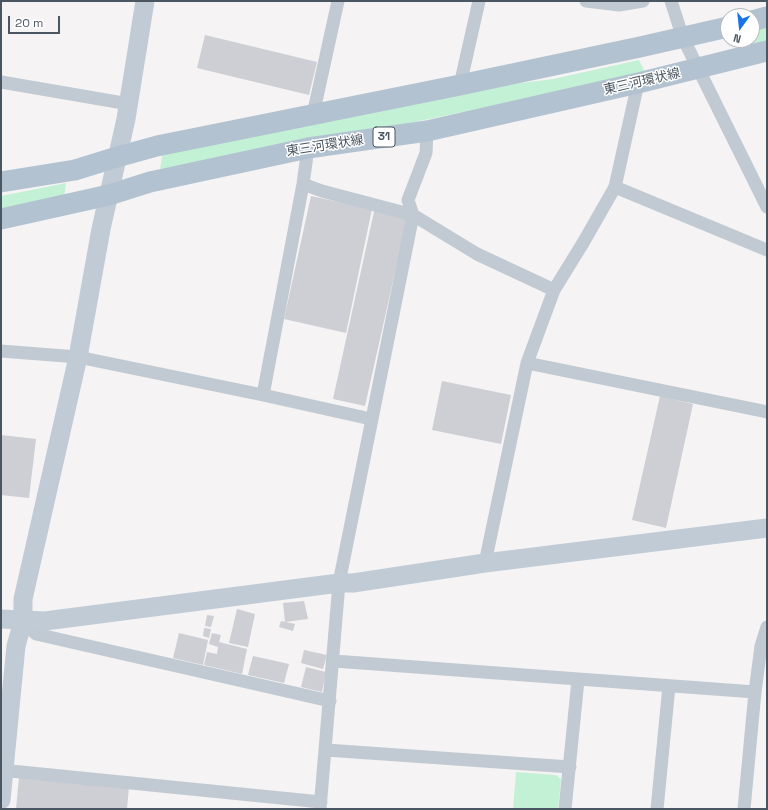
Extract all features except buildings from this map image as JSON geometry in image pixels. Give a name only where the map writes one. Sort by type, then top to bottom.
[{"type":"main road","points":[[1,182],[75,170],[157,146],[313,116],[720,29]]},
{"type":"main road","name":"東三河環状線","points":[[1,219],[109,195],[150,182],[308,148],[427,131],[638,84],[767,51]]},
{"type":"street","points":[[1,800],[2,770],[16,646],[23,621],[23,599],[78,357],[101,229],[129,104],[145,1]]},
{"type":"street","points":[[313,116],[338,1]]},
{"type":"street","points":[[460,85],[479,1]]},
{"type":"street","points":[[586,1],[619,5],[643,1]]},
{"type":"street","points":[[671,1],[683,38],[767,207]]},
{"type":"street","points":[[1,82],[129,104]]},
{"type":"street","points":[[486,563],[527,363],[554,290],[615,187],[638,84]]},
{"type":"street","points":[[2,770],[321,806],[340,583],[371,419],[413,215],[408,200],[426,153],[427,131]]},
{"type":"street","points":[[264,395],[303,184],[308,148]]},
{"type":"street","points":[[303,184],[413,215],[477,254],[554,290]]},
{"type":"street","points":[[615,187],[767,250]]},
{"type":"street","points":[[1,351],[78,357],[264,395],[371,419]]},
{"type":"street","points":[[527,363],[767,412]]},
{"type":"street","points":[[1,619],[45,621],[340,583],[353,583],[486,563],[767,528]]},
{"type":"street","points":[[23,621],[36,634],[330,701]]},
{"type":"street","points":[[744,809],[755,692],[767,627]]},
{"type":"street","points":[[334,661],[755,692]]},
{"type":"street","points":[[565,809],[578,680]]},
{"type":"street","points":[[657,809],[669,686]]},
{"type":"street","points":[[326,750],[570,767]]},
{"type":"green space","points":[[767,25],[767,41],[760,43],[760,27]]},
{"type":"green space","points":[[639,60],[646,74],[299,146],[160,169],[163,151],[459,91],[553,79]]},
{"type":"green space","points":[[66,183],[64,198],[1,212],[1,196]]},
{"type":"green space","points":[[516,772],[556,775],[561,779],[558,809],[513,809]]}]
